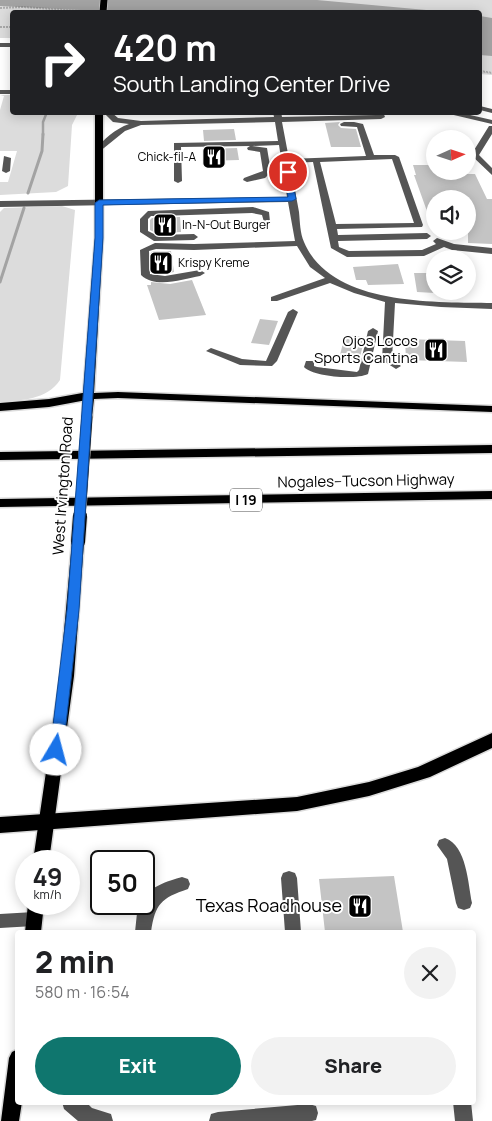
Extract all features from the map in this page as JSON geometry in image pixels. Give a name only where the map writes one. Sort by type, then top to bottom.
[{"type":"highway","points":[[0,407],[49,404],[88,396]]},
{"type":"highway","name":"Nogales–Tucson Highway","points":[[0,456],[492,449]]},
{"type":"highway","name":"Nogales–Tucson Highway","points":[[0,504],[492,495]]},
{"type":"highway","points":[[0,826],[297,804],[369,789],[424,772],[492,740]]},
{"type":"main road","name":"West Irvington Road","points":[[42,850],[68,667],[78,542],[99,238],[98,115]]},
{"type":"main road","points":[[88,396],[118,395],[492,409]]},
{"type":"main road","points":[[10,1121],[15,1082]]},
{"type":"street","points":[[110,115],[116,120],[141,123]]},
{"type":"street","points":[[99,150],[119,130],[128,125],[141,123],[277,116],[381,117],[380,115]]},
{"type":"street","points":[[458,115],[492,122]]},
{"type":"street","points":[[277,116],[300,243],[317,269],[348,287],[390,300],[491,309]]},
{"type":"street","points":[[175,122],[176,133]]},
{"type":"street","points":[[306,125],[354,124],[360,126],[371,158]]},
{"type":"street","points":[[492,128],[474,155],[492,173]]},
{"type":"street","points":[[178,181],[176,145],[282,143]]},
{"type":"street","points":[[177,150],[258,148],[264,150],[264,155],[260,159],[261,169],[247,176]]},
{"type":"street","points":[[286,161],[395,157],[419,225],[426,235]]},
{"type":"street","points":[[6,171],[7,158]]},
{"type":"street","points":[[316,160],[335,248],[347,254],[424,253],[443,244]]},
{"type":"street","points":[[0,204],[99,199],[291,195]]},
{"type":"street","points":[[0,198],[99,199]]},
{"type":"street","points":[[194,237],[154,238],[144,232],[144,219],[148,214],[158,213],[253,210],[266,214],[267,220]]},
{"type":"street","points":[[332,227],[419,225]]},
{"type":"street","points":[[334,238],[426,236]]},
{"type":"street","points":[[435,240],[452,248],[492,252]]},
{"type":"street","points":[[200,273],[162,279],[151,278],[146,275],[144,250],[149,247],[174,245],[194,247],[300,243]]},
{"type":"street","points":[[274,299],[332,279]]},
{"type":"street","points":[[390,300],[387,360],[396,366]]},
{"type":"street","points":[[211,351],[240,362],[268,364],[272,361],[293,312]]},
{"type":"street","points":[[310,363],[309,368],[315,370],[358,375],[364,372],[373,331]]},
{"type":"street","points":[[445,844],[454,857],[464,902]]},
{"type":"street","points":[[289,878],[294,930]]},
{"type":"street","points":[[143,930],[144,919],[150,903],[160,891],[182,884]]},
{"type":"street","points":[[0,921],[34,918]]},
{"type":"street","points":[[74,1105],[87,1116],[104,1121]]},
{"type":"street","points":[[462,1105],[464,1121]]},
{"type":"street","points":[[218,1121],[309,1112]]},
{"type":"path","points":[[0,8],[23,7],[65,10]]},
{"type":"shaded area","points":[[0,0],[80,0],[79,10],[10,10],[10,38],[0,38]]},
{"type":"shaded area","points":[[0,0],[317,0],[426,10],[80,10],[0,6]]},
{"type":"shaded area","points":[[130,0],[492,0],[492,75],[482,74],[482,10],[130,10]]},
{"type":"shaded area","points":[[482,16],[492,18],[492,56],[482,55]]},
{"type":"shaded area","points":[[0,95],[10,95],[10,115],[77,115],[72,125],[68,186],[56,192],[0,195],[0,182],[8,182],[17,151],[0,151],[0,110],[4,96]]},
{"type":"shaded area","points":[[62,206],[75,210],[60,380],[48,392],[33,398],[0,402],[0,212],[4,208]]},
{"type":"building","points":[[340,122],[338,125],[341,128],[356,129],[361,147],[331,147],[325,123]]},
{"type":"building","points":[[234,129],[236,140],[204,141],[203,130]]},
{"type":"building","name":"Chick-fil-A","points":[[237,148],[239,160],[205,161],[204,149]]},
{"type":"building","points":[[413,165],[426,165],[426,180],[476,180],[476,176],[487,199],[492,199],[492,244],[468,243],[468,240],[476,240],[476,190],[426,190],[426,208],[414,175],[416,175]]},
{"type":"building","name":"In-N-Out Burger","points":[[180,217],[181,232],[156,233],[150,230],[150,220],[152,218]]},
{"type":"building","name":"Krispy Kreme","points":[[171,251],[174,272],[165,274],[152,272],[151,252]]},
{"type":"building","points":[[398,264],[404,284],[368,285],[366,280],[356,280],[353,267]]},
{"type":"building","points":[[414,273],[426,273],[426,292],[417,292]]},
{"type":"building","points":[[192,280],[206,315],[159,320],[147,285],[151,285],[151,282],[170,284]]},
{"type":"building","points":[[260,319],[278,321],[269,345],[251,343]]},
{"type":"building","points":[[345,335],[365,337],[359,361],[339,359]]},
{"type":"building","name":"Ojos Locos Sports Cantina","points":[[405,339],[465,341],[467,362],[406,360]]},
{"type":"building","name":"Texas Roadhouse","points":[[394,876],[403,930],[325,930],[319,879]]},
{"type":"waterway","points":[[43,134],[43,122],[46,115]]},
{"type":"waterway","points":[[28,193],[42,151],[43,134]]},
{"type":"waterway","points":[[0,282],[24,208]]},
{"type":"place","name":"Chick-fil-A","points":[[214,157]]},
{"type":"place","name":"In-N-Out Burger","points":[[165,225]]},
{"type":"place","name":"Krispy Kreme","points":[[161,263]]},
{"type":"place","name":"Ojos Locos Sports Cantina","points":[[436,350]]},
{"type":"place","name":"Texas Roadhouse","points":[[360,906]]},
{"type":"route","points":[[56,750],[73,610],[99,238],[99,203],[292,199],[288,172]]}]
